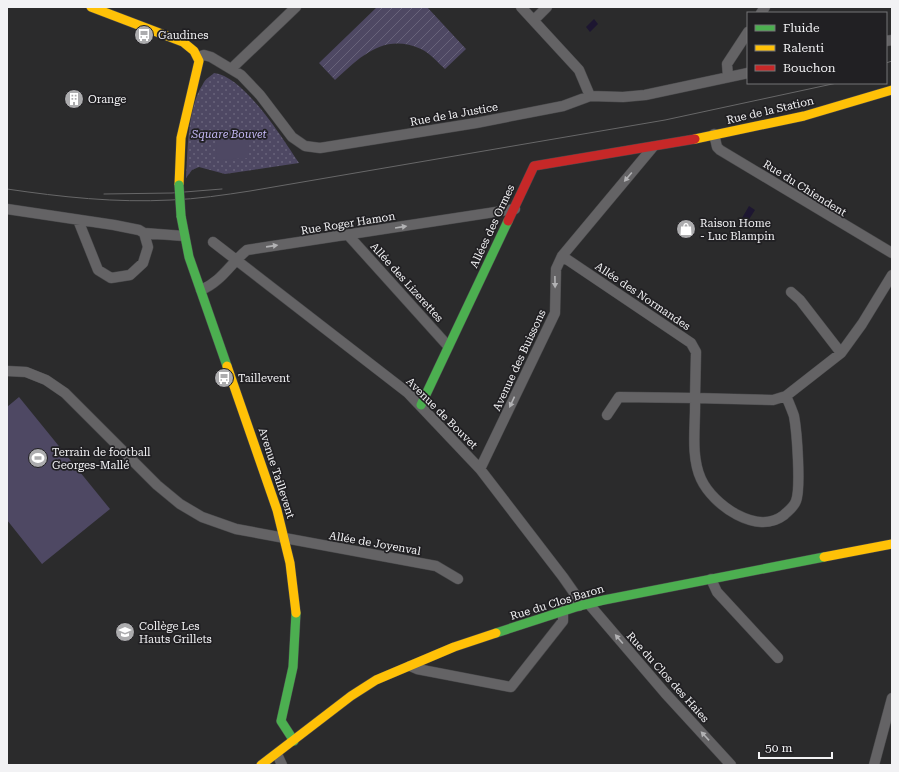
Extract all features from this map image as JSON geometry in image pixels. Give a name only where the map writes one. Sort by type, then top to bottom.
[{"type":"street","points":[[91,7],[184,42],[198,56]]},
{"type":"street","points":[[231,69],[296,7]]},
{"type":"street","points":[[521,7],[579,70],[590,96]]},
{"type":"street","points":[[534,20],[547,7]]},
{"type":"street","points":[[728,76],[727,64],[747,34]]},
{"type":"street","name":"Rue de la Justice","points":[[198,56],[204,55],[211,57],[241,75],[260,95],[292,137],[299,143],[310,148],[320,148],[476,124],[563,106],[590,96],[623,97],[644,95],[747,73]]},
{"type":"street","name":"Avenue Taillevent","points":[[198,56],[199,61],[182,128],[178,171],[181,216],[184,236],[201,290],[272,495],[284,539],[294,589],[296,638],[294,667],[281,721],[294,741]]},
{"type":"street","name":"Rue de la Station","points":[[652,147],[796,118],[892,90]]},
{"type":"street","name":"Rue du Chiendent","points":[[714,134],[717,146],[720,150],[892,253]]},
{"type":"street","name":"Allées des Ormes","points":[[421,406],[534,166],[652,147]]},
{"type":"street","name":"Avenue des Buissons","points":[[480,469],[555,314],[556,269],[562,256],[652,147]]},
{"type":"street","points":[[7,209],[139,230],[144,233],[184,236]]},
{"type":"street","name":"Rue Roger Hamon","points":[[201,290],[220,279],[237,258],[247,250],[515,209]]},
{"type":"street","points":[[78,220],[98,270],[111,278],[130,275],[143,263],[148,247],[144,233]]},
{"type":"street","name":"Allée des Lizerettes","points":[[348,235],[448,346]]},
{"type":"street","name":"Avenue de Bouvet","points":[[214,242],[237,258],[408,393],[480,469],[583,604]]},
{"type":"street","name":"Allée des Normandes","points":[[562,256],[691,343],[696,352],[695,398]]},
{"type":"street","points":[[607,415],[619,397],[773,400],[786,396],[841,353],[862,324],[892,275]]},
{"type":"street","points":[[791,292],[800,300],[841,353]]},
{"type":"street","name":"Allée de Joyenval","points":[[7,371],[26,372],[46,380],[65,393],[157,485],[202,517],[236,529],[436,566],[458,579]]},
{"type":"street","points":[[695,398],[695,444],[697,466],[701,480],[709,491],[732,512],[744,519],[757,522],[780,518],[796,502],[798,470],[794,417],[786,396]]},
{"type":"street","name":"Rue du Clos Baron","points":[[261,765],[351,696],[376,680],[454,647],[583,604],[892,544]]},
{"type":"street","points":[[711,579],[718,592],[778,658]]},
{"type":"street","name":"Rue du Clos des Haies","points":[[583,604],[731,765]]},
{"type":"street","points":[[410,666],[417,669],[511,687],[563,621],[563,611]]},
{"type":"street","points":[[874,765],[892,698]]},
{"type":"street","points":[[277,754],[282,765]]},
{"type":"green space","points":[[377,7],[427,7],[466,49],[445,69],[421,49],[395,43],[384,45],[363,56],[335,80],[319,63]]},
{"type":"green space","name":"Square Bouvet","points":[[214,73],[226,77],[250,96],[273,125],[299,163],[225,174],[199,167],[192,170],[186,178],[189,130],[194,105],[204,82]]},
{"type":"green space","points":[[248,139],[249,158],[217,160],[216,141]]},
{"type":"green space","name":"Terrain de football Georges-Mallé","points":[[19,397],[110,509],[42,564],[7,520],[7,407]]},
{"type":"shaded area","points":[[594,19],[598,24],[590,32],[586,27]]},
{"type":"shaded area","points":[[749,206],[755,210],[748,221],[742,218]]},
{"type":"tram line","points":[[887,63],[892,61]]},
{"type":"tram line","points":[[7,189],[68,197],[130,201],[210,197],[665,120],[832,84]]},
{"type":"tram line","points":[[104,194],[172,193],[222,189]]},
{"type":"traffic: fast","points":[[179,185],[181,216]]},
{"type":"traffic: fast","points":[[181,216],[189,257],[227,366]]},
{"type":"traffic: fast","points":[[421,405],[508,221]]},
{"type":"traffic: fast","points":[[496,633],[579,606],[604,600],[824,557]]},
{"type":"traffic: fast","points":[[294,741],[281,721],[293,667],[296,613]]},
{"type":"traffic: slow","points":[[91,7],[183,42],[194,51],[199,61],[181,138],[179,185]]},
{"type":"traffic: slow","points":[[695,139],[804,116],[892,90]]},
{"type":"traffic: slow","points":[[227,366],[277,510],[290,563],[296,613]]},
{"type":"traffic: slow","points":[[824,557],[892,544]]},
{"type":"traffic: slow","points":[[261,765],[351,696],[376,680],[454,647],[496,633]]},
{"type":"traffic: jam","points":[[508,221],[534,166],[695,139]]},
{"type":"place","name":"Gaudines","points":[[144,35]]},
{"type":"place","name":"Orange","points":[[74,99]]},
{"type":"place","name":"Raison Home - Luc Blampin","points":[[686,229]]},
{"type":"place","name":"Taillevent","points":[[224,378]]},
{"type":"place","name":"Terrain de football Georges-Mallé","points":[[38,458]]},
{"type":"place","name":"Collège Les Hauts Grillets","points":[[125,632]]}]
